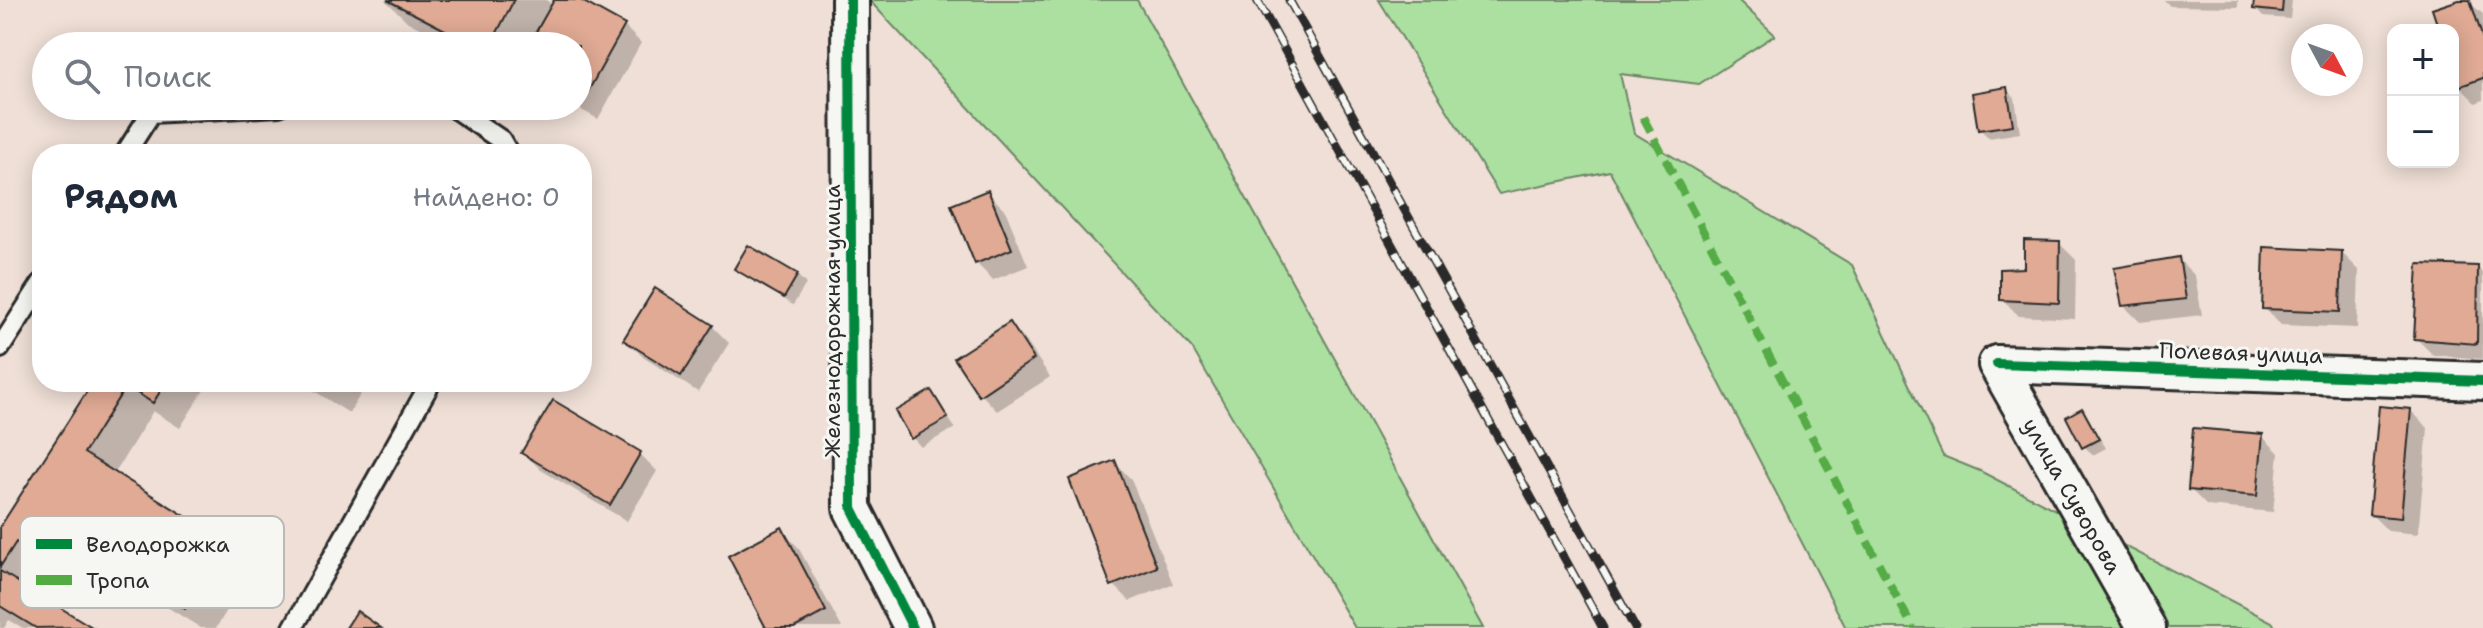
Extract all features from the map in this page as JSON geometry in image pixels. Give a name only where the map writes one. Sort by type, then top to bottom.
[{"type":"street","name":"Железнодорожная улица","points":[[850,0],[852,508],[913,628]]},
{"type":"street","name":"Полевая улица","points":[[1997,364],[2483,381]]},
{"type":"street","name":"улица Суворова","points":[[1997,364],[2147,628]]},
{"type":"lane","points":[[131,144],[147,120]]},
{"type":"lane","points":[[472,120],[503,144]]},
{"type":"lane","points":[[0,348],[32,298]]},
{"type":"lane","points":[[293,628],[425,392]]},
{"type":"green space","points":[[869,0],[1137,0],[1483,628],[1355,628],[1192,348]]},
{"type":"green space","points":[[1379,0],[1738,0],[1775,35],[1699,84],[1620,74],[1634,133],[1852,265],[1943,456],[1980,471],[2272,622],[2276,628],[1846,628],[1610,171],[1499,194]]},
{"type":"building","points":[[387,0],[514,0],[497,32],[449,32]]},
{"type":"building","points":[[554,0],[580,0],[625,25],[592,84],[592,32],[536,32]]},
{"type":"building","points":[[2254,0],[2283,0],[2282,12],[2253,9]]},
{"type":"building","points":[[2459,0],[2470,0],[2483,39],[2483,78],[2459,87],[2459,24],[2437,24],[2432,9]]},
{"type":"building","points":[[2007,87],[2013,125],[1978,130],[1972,93]]},
{"type":"building","points":[[988,190],[1012,249],[975,264],[951,205]]},
{"type":"building","points":[[2024,240],[2060,241],[2059,303],[2000,300],[2000,269],[2024,268]]},
{"type":"building","points":[[748,245],[798,274],[784,298],[734,269]]},
{"type":"building","points":[[2264,247],[2342,251],[2340,312],[2262,309]]},
{"type":"building","points":[[2179,257],[2186,299],[2122,306],[2114,268]]},
{"type":"building","points":[[2418,264],[2478,266],[2477,344],[2414,339]]},
{"type":"building","points":[[655,288],[713,325],[681,376],[623,340]]},
{"type":"building","points":[[1010,322],[1034,359],[979,396],[954,358]]},
{"type":"building","points":[[931,390],[948,418],[911,439],[895,411]]},
{"type":"building","points":[[87,392],[122,392],[84,453],[185,516],[20,516],[20,544],[16,542],[0,567],[0,527]]},
{"type":"building","points":[[136,392],[160,392],[153,403]]},
{"type":"building","points":[[553,400],[641,452],[610,505],[521,453]]},
{"type":"building","points":[[2379,406],[2411,409],[2401,518],[2369,515]]},
{"type":"building","points":[[2082,408],[2099,439],[2082,448],[2066,417]]},
{"type":"building","points":[[2193,428],[2263,434],[2257,496],[2188,490]]},
{"type":"building","points":[[1115,460],[1157,567],[1111,586],[1069,479]]},
{"type":"building","points":[[782,527],[826,611],[794,628],[766,628],[728,556]]},
{"type":"building","points":[[0,571],[20,583],[20,608],[61,608],[92,627],[36,628],[0,606]]},
{"type":"building","points":[[357,611],[381,628],[346,628]]},
{"type":"railway","points":[[1257,0],[1603,628]]},
{"type":"railway","points":[[1289,0],[1635,628]]},
{"type":"marked path","points":[[1643,117],[1913,628]]},
{"type":"cycle path","points":[[850,0],[852,508],[913,628]]},
{"type":"cycle path","points":[[1997,364],[2483,381]]}]
